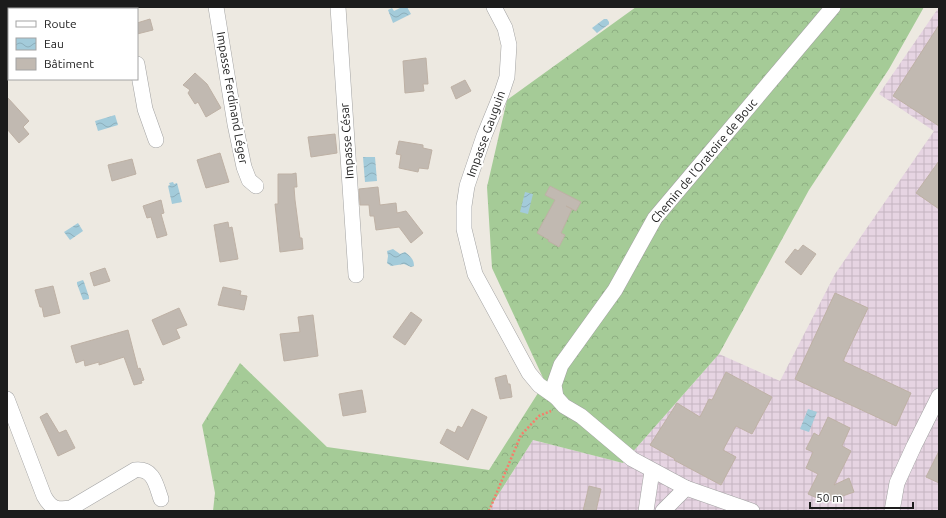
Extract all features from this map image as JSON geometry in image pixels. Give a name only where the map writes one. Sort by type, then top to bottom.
[{"type":"street","name":"Impasse Ferdinand Léger","points":[[216,7],[235,124],[244,167],[249,180],[256,186]]},
{"type":"street","name":"Impasse César","points":[[338,7],[356,275]]},
{"type":"street","name":"Impasse Gauguin","points":[[494,7],[505,28],[509,45],[507,77],[484,136],[467,186],[464,206],[464,229],[475,274],[529,373],[539,385],[560,401]]},
{"type":"street","name":"Chemin de l'Oratoire de Bouc","points":[[560,401],[554,385],[561,365],[615,290],[655,218],[833,7]]},
{"type":"street","points":[[138,70],[145,110],[156,140]]},
{"type":"street","points":[[892,511],[897,483],[939,396]]},
{"type":"street","points":[[7,400],[44,496],[48,503],[54,508],[71,508],[136,470],[148,472],[153,477],[161,499]]},
{"type":"street","points":[[560,401],[586,419],[632,460],[686,488],[752,511]]},
{"type":"street","points":[[646,511],[652,471]]},
{"type":"street","points":[[663,511],[686,488]]},
{"type":"path","points":[[489,511],[521,435],[538,416],[560,401]]},
{"type":"shaded area","points":[[939,7],[939,511],[490,511],[491,506],[533,440],[623,463],[719,354],[780,381],[835,274],[934,131],[879,94]]},
{"type":"green space","points":[[636,7],[924,7],[889,69],[809,190],[719,354],[623,463],[533,440],[491,506],[490,511],[213,511],[215,493],[202,425],[240,363],[327,447],[489,470],[545,382],[492,268],[487,187],[507,100]]},
{"type":"water","points":[[402,7],[407,7],[411,14],[393,23],[388,10],[392,8],[394,11]]},
{"type":"water","points":[[604,19],[607,19],[609,24],[597,33],[592,28]]},
{"type":"water","points":[[115,115],[118,125],[98,131],[95,121]]},
{"type":"water","points":[[363,157],[375,157],[377,181],[365,182]]},
{"type":"water","points":[[173,182],[174,184],[177,183],[182,202],[172,204],[168,186],[170,185],[169,183]]},
{"type":"water","points":[[525,192],[533,194],[528,214],[520,212]]},
{"type":"water","points":[[78,223],[83,231],[70,240],[64,232]]},
{"type":"water","points":[[393,249],[400,254],[405,252],[407,253],[410,256],[414,266],[411,267],[404,264],[391,266],[387,263],[387,251]]},
{"type":"water","points":[[83,280],[89,299],[83,300],[77,282]]},
{"type":"water","points":[[808,409],[817,412],[809,432],[800,429]]},
{"type":"building","points":[[150,19],[153,30],[138,34],[138,23]]},
{"type":"building","points":[[939,25],[939,126],[893,96]]},
{"type":"building","points":[[426,58],[428,84],[423,84],[424,91],[405,93],[403,61]]},
{"type":"building","points":[[195,73],[207,84],[221,108],[206,117],[198,102],[195,104],[188,93],[190,90],[183,85]]},
{"type":"building","points":[[465,80],[471,91],[456,99],[451,87]]},
{"type":"building","points":[[7,97],[29,121],[23,127],[29,134],[19,143],[7,129]]},
{"type":"building","points":[[335,134],[337,153],[311,157],[308,137]]},
{"type":"building","points":[[399,141],[423,145],[423,148],[432,150],[428,169],[419,168],[418,172],[399,168],[401,155],[396,154]]},
{"type":"building","points":[[220,153],[229,182],[206,188],[197,160]]},
{"type":"building","points":[[132,159],[136,174],[112,181],[108,165]]},
{"type":"building","points":[[939,161],[939,209],[916,193]]},
{"type":"building","points":[[296,173],[297,187],[294,187],[295,200],[303,249],[280,252],[275,204],[278,204],[278,174]]},
{"type":"building","points":[[550,186],[581,202],[576,211],[572,209],[561,233],[565,235],[559,247],[537,233],[555,200],[545,195]]},
{"type":"building","points":[[378,187],[380,205],[396,203],[397,213],[406,211],[423,233],[411,243],[399,227],[376,230],[374,216],[370,216],[369,205],[360,205],[359,189]]},
{"type":"building","points":[[161,200],[164,213],[161,214],[167,235],[157,238],[151,217],[147,218],[143,206]]},
{"type":"building","points":[[228,222],[229,228],[232,227],[238,259],[220,262],[214,225]]},
{"type":"building","points":[[803,245],[816,254],[801,275],[785,262],[795,249],[798,251]]},
{"type":"building","points":[[105,268],[110,281],[94,286],[90,273]]},
{"type":"building","points":[[53,286],[60,313],[44,317],[42,307],[40,307],[35,290]]},
{"type":"building","points":[[223,287],[241,291],[240,295],[247,296],[244,310],[218,305]]},
{"type":"building","points":[[835,293],[868,308],[843,361],[911,393],[896,426],[795,379]]},
{"type":"building","points":[[179,308],[187,325],[176,329],[180,338],[163,345],[152,320]]},
{"type":"building","points":[[411,312],[422,320],[405,345],[393,337]]},
{"type":"building","points":[[313,315],[318,356],[284,361],[280,334],[300,332],[298,317]]},
{"type":"building","points":[[128,330],[138,369],[140,368],[144,380],[141,381],[142,383],[134,385],[124,357],[99,365],[99,362],[85,366],[84,360],[76,363],[71,346]]},
{"type":"building","points":[[726,372],[772,397],[752,434],[736,426],[723,450],[736,457],[721,485],[674,460],[675,459],[650,445],[677,403],[700,417],[709,399],[712,400]]},
{"type":"building","points":[[506,375],[508,384],[510,384],[512,397],[500,399],[495,378]]},
{"type":"building","points":[[362,390],[366,412],[343,416],[339,394]]},
{"type":"building","points":[[472,409],[487,417],[468,460],[440,443],[447,429],[455,433],[458,426],[462,428]]},
{"type":"building","points":[[47,413],[59,433],[66,430],[75,448],[58,456],[40,417]]},
{"type":"building","points":[[828,417],[850,428],[842,446],[851,451],[834,485],[849,478],[854,492],[826,502],[808,494],[818,474],[806,468],[813,452],[806,449],[814,433],[819,436]]},
{"type":"building","points":[[939,451],[939,483],[926,477]]},
{"type":"building","points":[[589,486],[601,489],[596,511],[583,511]]}]
